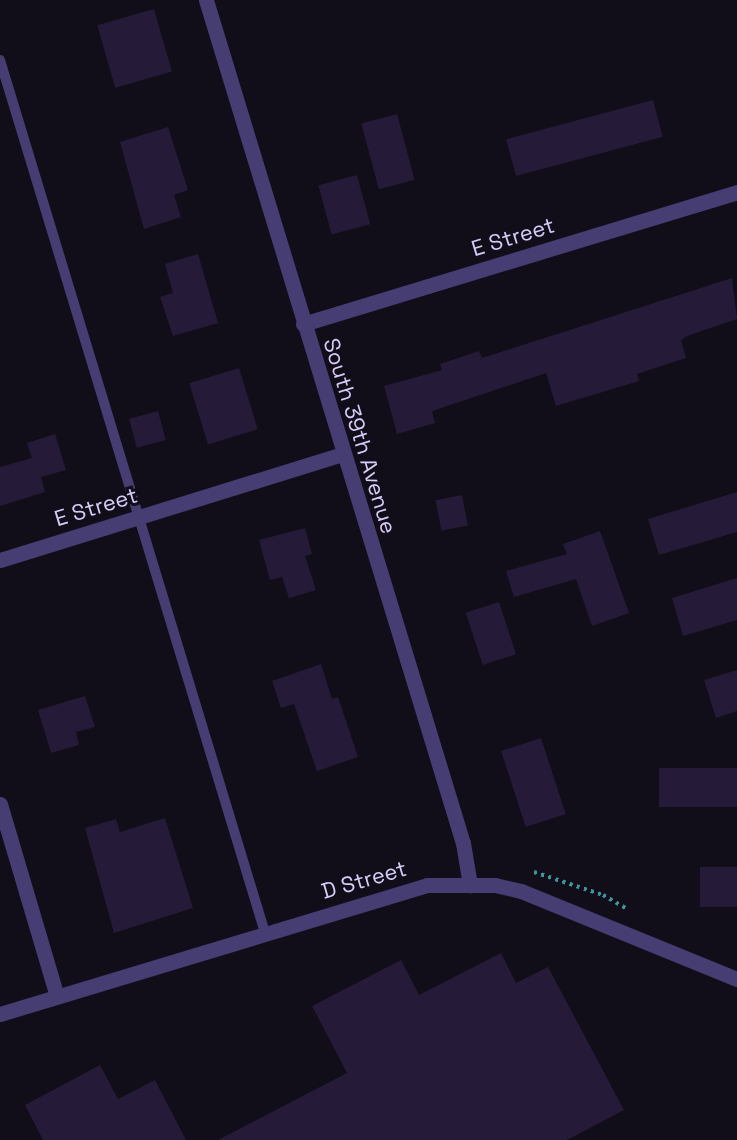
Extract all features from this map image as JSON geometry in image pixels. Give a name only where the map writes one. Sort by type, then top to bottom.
[{"type":"street","name":"South 39th Avenue","points":[[206,0],[463,843],[470,885]]},
{"type":"street","name":"E Street","points":[[303,324],[737,192]]},
{"type":"street","name":"E Street","points":[[0,560],[343,454]]},
{"type":"street","points":[[0,804],[57,996]]},
{"type":"street","name":"D Street","points":[[0,1014],[414,887],[495,885],[543,898],[737,979]]},
{"type":"lane","points":[[0,60],[265,933]]},
{"type":"building","points":[[154,9],[172,71],[115,88],[97,25]]},
{"type":"building","points":[[653,100],[663,137],[516,176],[506,139]]},
{"type":"building","points":[[397,114],[415,180],[379,189],[361,124]]},
{"type":"building","points":[[168,127],[188,190],[174,195],[181,217],[144,229],[120,142]]},
{"type":"building","points":[[357,175],[370,224],[332,235],[318,185]]},
{"type":"building","points":[[198,254],[218,323],[173,336],[160,297],[173,293],[165,264]]},
{"type":"building","points":[[732,278],[737,319],[687,336],[681,340],[686,358],[637,374],[639,381],[556,406],[546,373],[432,411],[435,423],[397,434],[384,386],[442,370],[440,364],[479,351],[482,358]]},
{"type":"building","points":[[239,368],[258,429],[208,444],[189,383]]},
{"type":"building","points":[[158,411],[166,440],[137,448],[129,419]]},
{"type":"building","points":[[55,434],[66,470],[41,477],[45,492],[0,506],[0,467],[32,458],[27,443]]},
{"type":"building","points":[[737,492],[737,532],[659,555],[648,519]]},
{"type":"building","points":[[462,495],[468,525],[441,531],[435,500]]},
{"type":"building","points":[[305,528],[312,554],[305,556],[316,590],[289,598],[282,577],[270,580],[259,540]]},
{"type":"building","points":[[600,531],[629,613],[592,626],[576,579],[514,597],[506,571],[567,554],[563,544]]},
{"type":"building","points":[[737,578],[737,620],[683,636],[672,598]]},
{"type":"building","points":[[499,602],[516,654],[483,665],[466,613]]},
{"type":"building","points":[[321,664],[332,699],[338,697],[358,757],[317,771],[294,704],[281,708],[272,681]]},
{"type":"building","points":[[737,670],[737,711],[716,718],[704,680]]},
{"type":"building","points":[[85,696],[95,727],[76,732],[79,745],[51,753],[38,710]]},
{"type":"building","points":[[541,738],[566,814],[526,827],[501,751]]},
{"type":"building","points":[[659,768],[737,768],[737,807],[659,807]]},
{"type":"building","points":[[165,818],[193,908],[114,933],[85,828],[116,819],[120,832]]},
{"type":"building","points":[[700,867],[737,867],[737,907],[700,907]]},
{"type":"building","points":[[501,953],[516,983],[548,967],[624,1110],[567,1140],[218,1140],[347,1073],[312,1006],[401,960],[419,995]]},
{"type":"building","points":[[100,1065],[118,1099],[155,1080],[186,1140],[43,1140],[25,1105]]}]
